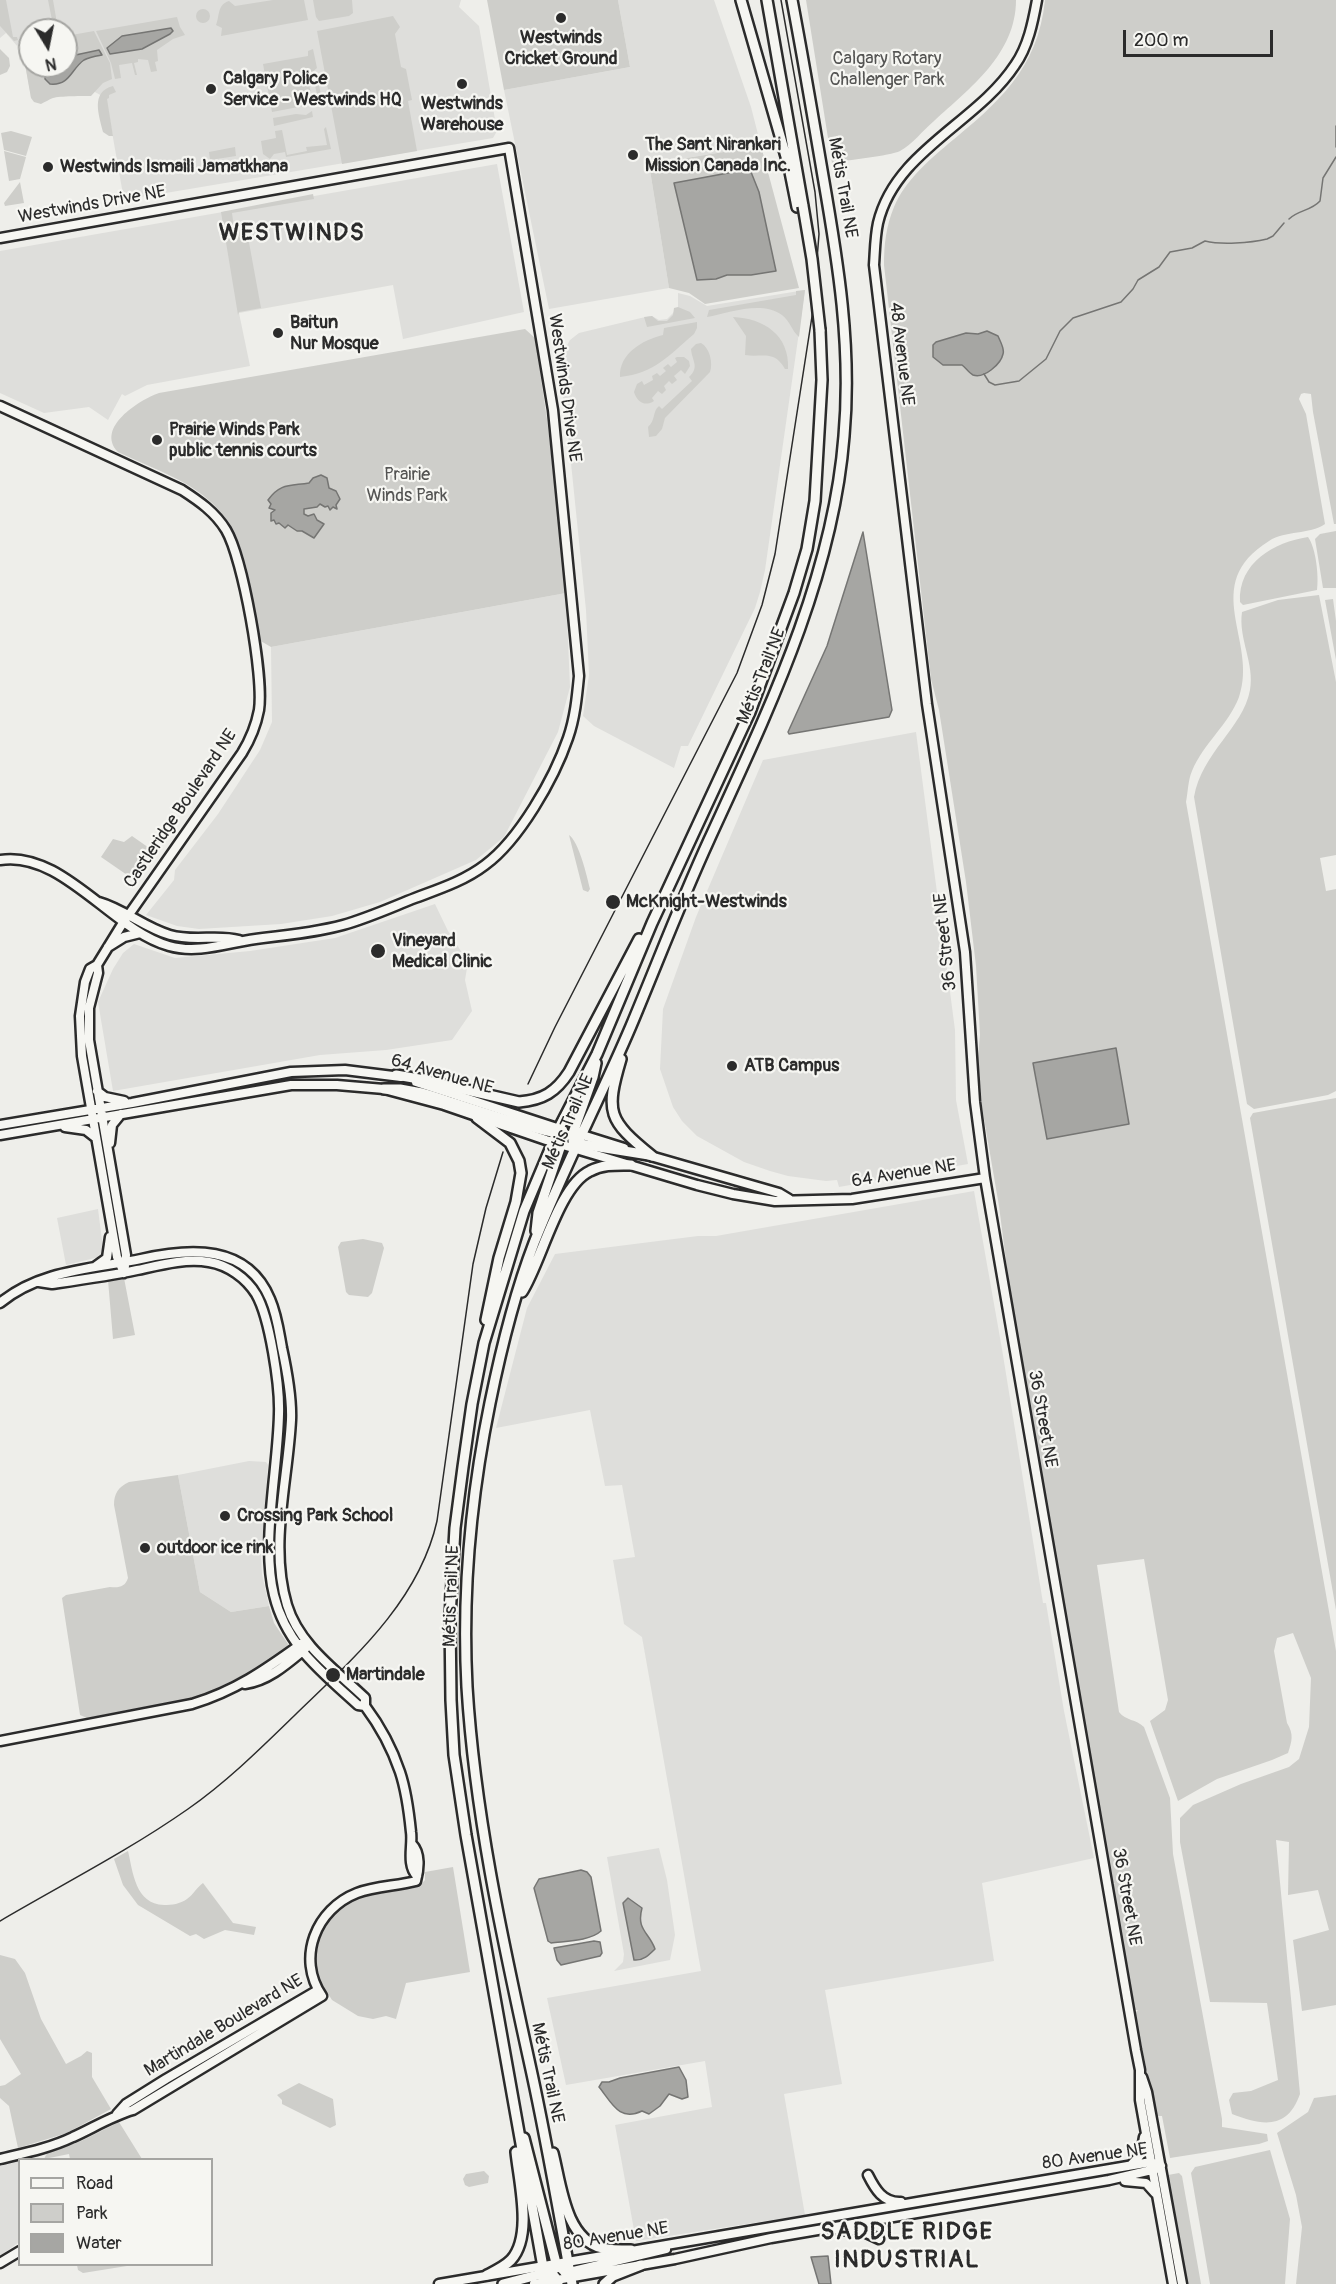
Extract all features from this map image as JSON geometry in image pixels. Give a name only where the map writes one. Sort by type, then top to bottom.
[{"type":"main road","points":[[741,0],[800,206]]},
{"type":"main road","name":"Métis Trail NE","points":[[566,2271],[532,2075],[515,2005],[479,1806],[467,1673],[466,1634],[471,1522],[490,1402],[504,1340],[567,1139],[597,1054],[652,923],[750,712],[794,592],[807,549],[815,501],[822,380],[820,330],[813,270],[800,206],[791,127],[767,0]]},
{"type":"main road","name":"Métis Trail NE","points":[[549,2277],[516,2122],[454,1755],[450,1617],[455,1528],[472,1404],[484,1343],[524,1210],[630,1028],[686,890],[735,783],[796,639],[809,603],[836,502],[844,436],[847,375],[845,317],[840,271],[792,0]]},
{"type":"main road","points":[[799,0],[803,58]]},
{"type":"main road","points":[[396,1076],[519,1102],[545,1097],[560,1086],[569,1072],[640,937],[652,923]]},
{"type":"main road","points":[[630,1028],[612,1090],[611,1104],[615,1120],[631,1139],[651,1156]]},
{"type":"main road","points":[[534,1242],[538,1214],[593,1077],[597,1054]]},
{"type":"main road","points":[[384,1089],[422,1093],[567,1139],[651,1156]]},
{"type":"main road","points":[[477,1118],[510,1143],[519,1161],[521,1173],[516,1202],[486,1315],[484,1343]]},
{"type":"main road","points":[[516,1298],[524,1290],[550,1227],[573,1186],[595,1168],[605,1165],[631,1165]]},
{"type":"main road","points":[[532,2075],[575,2228],[591,2244],[603,2248],[631,2250]]},
{"type":"main road","points":[[502,2284],[549,2277],[566,2271],[525,2139],[516,2122]]},
{"type":"main road","points":[[488,2276],[510,2260],[520,2246],[523,2233],[514,2141],[516,2122]]},
{"type":"main road","points":[[604,2284],[613,2276],[641,2265]]},
{"type":"street","name":"48 Avenue NE","points":[[937,769],[876,290],[878,223],[883,208],[906,170],[997,88],[1016,64],[1030,33],[1037,0]]},
{"type":"street","name":"Westwinds Drive NE","points":[[0,238],[508,148],[553,410],[565,548],[579,656],[578,695],[568,740],[522,827],[501,852],[478,870],[440,889],[344,925],[299,934],[241,940],[227,945],[184,949],[170,947],[140,933],[126,919]]},
{"type":"street","name":"Castleridge Boulevard NE","points":[[0,406],[182,490],[217,516],[226,530],[240,567],[258,676],[259,710],[242,753],[104,950],[97,965],[90,969],[81,1002],[80,1034],[85,1080],[112,1227],[122,1263]]},
{"type":"street","name":"36 Street NE","points":[[937,769],[965,952],[975,1102],[1009,1328],[1140,2070],[1147,2092],[1182,2284]]},
{"type":"street","points":[[0,860],[20,859],[50,869],[126,919]]},
{"type":"street","name":"Westwinds Drive NE","points":[[126,919],[182,938],[227,936],[241,940]]},
{"type":"street","points":[[104,950],[124,937],[140,933]]},
{"type":"street","name":"Castleridge Boulevard NE","points":[[97,965],[99,973],[90,1008],[89,1040],[109,1156]]},
{"type":"street","name":"64 Avenue NE","points":[[0,1135],[51,1126],[132,1103],[291,1072],[345,1070],[396,1076],[631,1165],[734,1194],[792,1201],[852,1199],[985,1178]]},
{"type":"street","points":[[72,1112],[80,1104],[85,1080]]},
{"type":"street","name":"64 Avenue NE","points":[[100,1112],[121,1114],[291,1085],[337,1085],[384,1089],[444,1105],[477,1118],[567,1139]]},
{"type":"street","points":[[97,1091],[110,1099],[132,1103]]},
{"type":"street","name":"64 Avenue NE","points":[[0,1125],[72,1112],[91,1114]]},
{"type":"street","points":[[121,1114],[110,1131],[109,1156],[124,1273]]},
{"type":"street","points":[[51,1126],[79,1128],[95,1137]]},
{"type":"street","name":"64 Avenue NE","points":[[651,1156],[779,1193],[792,1201]]},
{"type":"street","points":[[93,1268],[106,1258],[112,1227]]},
{"type":"street","name":"Martindale Boulevard NE","points":[[0,1304],[22,1288],[53,1275],[192,1251],[227,1257],[253,1272],[270,1298],[277,1320],[288,1380],[291,1417],[281,1535],[281,1576],[288,1606],[308,1643],[365,1698],[365,1706],[378,1723],[400,1772],[419,1871],[416,1881],[359,1892],[339,1901],[322,1919],[310,1944],[311,1965],[320,1993],[166,2079],[126,2104],[117,2115],[34,2156],[0,2159]]},
{"type":"street","name":"Martindale Boulevard NE","points":[[39,1281],[52,1284],[124,1273],[168,1263],[209,1262],[226,1267],[246,1280],[257,1296],[278,1383],[279,1411],[270,1574],[279,1611],[300,1649],[358,1705],[365,1706]]},
{"type":"street","points":[[0,1741],[192,1704],[244,1684],[308,1643]]},
{"type":"street","name":"36 Street NE","points":[[1140,2070],[1140,2100],[1173,2284]]},
{"type":"street","points":[[1128,2166],[1141,2154],[1144,2124]]},
{"type":"street","name":"80 Avenue NE","points":[[534,2284],[631,2250],[1128,2166],[1161,2166]]},
{"type":"street","name":"80 Avenue NE","points":[[566,2271],[641,2265],[816,2230],[1110,2180],[1152,2167]]},
{"type":"street","points":[[868,2175],[876,2190],[889,2200],[896,2202],[931,2200]]},
{"type":"street","points":[[1110,2180],[1146,2183],[1157,2198]]},
{"type":"street","points":[[816,2230],[862,2231],[879,2239]]},
{"type":"street","points":[[566,2271],[657,2252],[689,2242]]},
{"type":"street","points":[[0,2263],[18,2252]]},
{"type":"street","name":"80 Avenue NE","points":[[439,2284],[488,2276],[549,2277]]},
{"type":"shaded area","points":[[0,0],[461,0],[459,7],[479,26],[497,131],[493,138],[124,200],[106,98],[91,90],[31,97],[28,78],[78,78],[78,18],[18,18],[18,47],[6,33],[0,38]]},
{"type":"shaded area","points":[[618,0],[714,0],[751,107],[761,146],[649,164],[669,288],[549,309],[504,90],[630,67]]},
{"type":"shaded area","points":[[497,164],[524,312],[403,339],[393,285],[239,313],[250,366],[147,385],[125,396],[122,394],[108,420],[89,407],[44,413],[0,393],[0,251]]},
{"type":"shaded area","points":[[805,290],[760,592],[755,608],[688,746],[681,746],[674,768],[594,726],[583,716],[589,675],[586,610],[566,414],[557,364],[570,340],[579,333],[652,316],[659,320],[667,319],[678,308],[678,293],[690,296],[707,306]]},
{"type":"shaded area","points":[[566,593],[570,687],[558,732],[504,837],[476,860],[380,902],[332,916],[281,924],[199,929],[177,926],[146,915],[174,880],[175,870],[218,814],[260,750],[272,722],[271,647]]},
{"type":"shaded area","points":[[916,732],[955,1030],[956,1100],[968,1164],[839,1187],[837,1180],[826,1181],[788,1176],[744,1162],[697,1136],[682,1121],[673,1107],[660,1069],[663,1009],[696,917],[763,760]]},
{"type":"shaded area","points":[[435,904],[448,931],[468,962],[465,980],[472,1011],[452,1040],[386,1050],[320,1055],[113,1091],[98,1002],[113,969],[123,953],[134,944],[175,958],[250,951],[335,938]]},
{"type":"shaded area","points":[[974,1191],[1043,1603],[1046,1603],[1064,1711],[1094,1858],[982,1883],[994,1961],[825,1990],[842,2084],[784,2094],[805,2215],[636,2241],[615,2125],[712,2107],[705,2061],[566,2085],[547,1998],[701,1971],[642,1637],[624,1624],[613,1560],[635,1557],[622,1485],[605,1486],[590,1410],[496,1428],[527,1308],[555,1254],[698,1236],[716,1236]]},
{"type":"shaded area","points":[[98,1209],[103,1248],[99,1257],[66,1265],[57,1218]]},
{"type":"shaded area","name":"Crossing Park School","points":[[249,1461],[266,1462],[268,1465],[261,1557],[269,1606],[231,1612],[200,1592],[178,1475]]},
{"type":"shaded area","points":[[659,1848],[667,1880],[675,1935],[670,1960],[614,1971],[623,1962],[624,1954],[607,1857]]},
{"type":"shaded area","points":[[18,2160],[18,2243],[0,2256],[0,2164]]},
{"type":"green space","points":[[0,0],[6,0],[13,37],[17,37],[18,40],[14,41],[0,26]]},
{"type":"green space","points":[[48,0],[53,0],[56,18],[52,18]]},
{"type":"green space","points":[[273,0],[304,0],[308,20],[221,36],[222,28],[216,25],[222,5],[229,1],[235,6]]},
{"type":"green space","points":[[313,0],[352,0],[353,13],[349,16],[319,21]]},
{"type":"green space","points":[[487,0],[618,0],[630,67],[504,90]]},
{"type":"green space","name":"Calgary Rotary Challenger Park","points":[[806,0],[1016,0],[1014,19],[1000,53],[976,82],[913,141],[895,153],[832,163]]},
{"type":"green space","points":[[1045,0],[1336,0],[1336,524],[1334,524],[1311,394],[1304,393],[1299,399],[1306,414],[1325,524],[1312,530],[1283,535],[1269,541],[1248,558],[1237,576],[1234,595],[1235,614],[1243,676],[1239,697],[1235,707],[1197,761],[1190,778],[1186,802],[1336,1651],[1336,2005],[1302,2011],[1293,1940],[1329,1930],[1318,1890],[1288,1895],[1289,1842],[1276,1840],[1300,2094],[1295,2106],[1288,2114],[1272,2122],[1253,2121],[1232,2114],[1229,2100],[1233,2093],[1251,2091],[1278,2080],[1267,2003],[1210,2002],[1180,1842],[1180,1818],[1193,1805],[1241,1784],[1289,1767],[1299,1759],[1309,1727],[1311,1678],[1293,1633],[1277,1638],[1274,1651],[1291,1734],[1288,1753],[1217,1779],[1178,1801],[1150,1721],[1165,1710],[1168,1700],[1144,1559],[1097,1565],[1119,1712],[1144,1727],[1170,1798],[1173,1854],[1222,2127],[1267,2134],[1268,2141],[1170,2158],[1162,2116],[1156,2116],[1135,2013],[1138,2010],[1134,2010],[1112,1886],[1115,1883],[1112,1883],[1017,1346],[999,1206],[982,1107],[978,1057],[980,1035],[976,966],[966,882],[939,710],[931,679],[884,265],[887,228],[891,214],[904,189],[925,165],[999,99],[1013,82],[1034,46]]},
{"type":"green space","points":[[200,9],[206,9],[210,16],[206,23],[200,23],[196,19],[196,13]]},
{"type":"green space","points":[[393,16],[400,27],[395,34],[401,67],[406,69],[412,100],[408,101],[417,151],[342,164],[317,31]]},
{"type":"green space","points":[[177,17],[185,35],[173,39],[157,50],[158,61],[155,62],[157,71],[151,72],[148,60],[138,59],[138,62],[134,63],[137,75],[135,75],[132,63],[119,65],[121,78],[115,79],[111,63],[96,31]]},
{"type":"green space","points":[[94,31],[110,63],[112,79],[103,83],[91,96],[56,97],[41,104],[34,102],[31,98],[27,78],[78,78],[78,34]]},
{"type":"green space","points":[[0,49],[9,58],[10,66],[7,72],[0,75]]},
{"type":"green space","points":[[313,49],[317,68],[311,73],[308,81],[314,104],[272,112],[263,64],[308,56],[308,51]]},
{"type":"green space","points":[[316,72],[322,99],[319,103],[313,77]]},
{"type":"green space","points":[[113,86],[116,92],[109,95],[107,99],[113,136],[109,136],[103,132],[98,105],[101,93]]},
{"type":"green space","points":[[312,111],[313,117],[274,126],[273,118],[296,114],[306,115]]},
{"type":"green space","points":[[326,127],[331,149],[286,157],[285,152],[274,154],[270,159],[263,154],[261,141],[276,138],[275,131],[282,130],[287,155],[307,151],[306,147],[327,145],[324,129]]},
{"type":"green space","points":[[11,131],[32,137],[26,156],[4,150],[1,133]]},
{"type":"green space","points":[[761,146],[799,288],[705,304],[689,293],[669,288],[649,164]]},
{"type":"green space","points":[[235,147],[236,156],[210,160],[209,152]]},
{"type":"green space","points":[[4,151],[26,157],[20,179],[9,181]]},
{"type":"green space","points":[[20,182],[24,203],[5,206],[4,203]]},
{"type":"green space","points":[[313,194],[314,199],[232,213],[234,228],[246,226],[261,308],[239,312],[238,315],[221,212]]},
{"type":"green space","points":[[805,290],[799,337],[782,315],[765,308],[745,309],[707,317],[709,310],[796,295],[796,291]]},
{"type":"green space","points":[[678,307],[690,312],[695,318],[647,327],[644,317],[652,316],[658,321],[667,321],[673,315],[674,308]]},
{"type":"green space","points":[[733,317],[755,321],[772,331],[784,347],[788,369],[772,357],[745,355],[746,336]]},
{"type":"green space","points":[[697,322],[694,334],[660,362],[643,372],[620,377],[623,361],[640,344],[663,335],[664,328]]},
{"type":"green space","name":"Prairie Winds Park","points":[[525,329],[535,338],[548,426],[566,593],[271,647],[259,640],[250,585],[241,549],[224,517],[212,503],[191,487],[118,452],[112,443],[112,434],[122,416],[131,408],[159,393]]},
{"type":"green space","points":[[701,343],[709,352],[710,372],[665,418],[662,429],[656,436],[649,437],[648,427],[657,408],[659,406],[662,409],[692,381],[689,377],[695,367],[691,349]]},
{"type":"green space","points":[[684,357],[689,361],[690,366],[685,374],[681,370],[674,376],[677,380],[672,384],[669,381],[664,386],[666,390],[662,394],[658,391],[652,398],[654,401],[648,404],[639,401],[634,392],[637,384],[642,381],[644,385],[653,380],[652,376],[657,373],[660,376],[666,371],[663,368],[668,364],[671,367],[677,362],[675,358]]},
{"type":"green space","points":[[1336,531],[1336,588],[1323,588],[1315,539],[1320,534]]},
{"type":"green space","points":[[1308,537],[1316,562],[1317,590],[1243,605],[1240,602],[1245,576],[1260,557],[1283,544]]},
{"type":"green space","points":[[1319,595],[1336,682],[1336,855],[1320,858],[1326,891],[1336,889],[1336,1091],[1328,1095],[1254,1109],[1247,1104],[1194,797],[1205,767],[1239,716],[1250,690],[1250,670],[1242,632],[1242,612],[1278,600]]},
{"type":"green space","points":[[1333,599],[1336,621],[1336,660],[1325,600]]},
{"type":"green space","points":[[569,835],[582,860],[590,889],[588,892],[583,890]]},
{"type":"green space","points":[[132,836],[152,850],[130,877],[101,857],[113,839],[124,842]]},
{"type":"green space","points":[[1336,1098],[1336,1610],[1250,1118],[1253,1113]]},
{"type":"green space","points":[[363,1239],[382,1243],[384,1248],[372,1293],[368,1297],[349,1295],[346,1292],[338,1247],[341,1242]]},
{"type":"green space","points":[[124,1278],[135,1335],[113,1339],[108,1280]]},
{"type":"green space","points":[[178,1475],[200,1592],[231,1612],[269,1606],[274,1623],[288,1644],[287,1648],[254,1670],[201,1696],[87,1718],[80,1715],[62,1598],[66,1595],[119,1587],[125,1583],[128,1578],[114,1505],[116,1494],[122,1486],[129,1482]]},
{"type":"green space","points":[[128,1851],[137,1886],[147,1899],[164,1905],[179,1903],[203,1883],[233,1923],[256,1927],[254,1935],[225,1930],[204,1939],[196,1934],[190,1936],[138,1905],[123,1885],[114,1859]]},
{"type":"green space","points":[[453,1867],[470,1972],[406,1983],[396,2019],[386,2016],[373,2019],[358,2016],[332,2000],[319,1980],[316,1970],[315,1946],[326,1922],[348,1902],[366,1896],[419,1887],[425,1880],[425,1872]]},
{"type":"green space","points":[[0,1955],[15,1959],[25,1973],[41,2019],[66,2064],[87,2051],[92,2053],[92,2077],[111,2109],[67,2133],[18,2148],[9,2106],[0,2098],[0,2086],[21,2074],[0,2039]]},
{"type":"green space","points":[[299,2083],[333,2099],[336,2125],[330,2128],[282,2104],[282,2100],[277,2095]]},
{"type":"green space","points":[[1336,2095],[1336,2284],[1296,2284],[1302,2227],[1296,2195],[1277,2133],[1308,2112],[1314,2098]]},
{"type":"green space","points":[[119,2122],[141,2158],[70,2158],[69,2154],[44,2158],[47,2153],[81,2141]]},
{"type":"green space","points":[[1270,2150],[1290,2219],[1285,2284],[1210,2284],[1191,2173],[1195,2167]]},
{"type":"green space","points":[[484,2171],[489,2176],[488,2183],[469,2187],[465,2185],[463,2179],[466,2174]]},
{"type":"green space","points":[[1179,2173],[1182,2176],[1201,2284],[1187,2284],[1168,2175]]},
{"type":"green space","points":[[77,2266],[127,2266],[83,2273],[78,2270]]},
{"type":"water","points":[[171,28],[173,31],[170,34],[142,49],[110,54],[107,48],[122,36]]},
{"type":"water","points":[[99,50],[102,55],[90,57],[78,66],[78,54]]},
{"type":"water","points":[[68,78],[57,84],[50,84],[45,79]]},
{"type":"water","points":[[749,167],[759,192],[776,271],[697,280],[674,183]]},
{"type":"water","points":[[987,331],[998,336],[1003,352],[999,362],[987,373],[973,375],[962,365],[943,365],[933,357],[933,345],[936,342],[966,333],[978,334]]},
{"type":"water","points":[[321,475],[327,478],[329,488],[336,491],[340,499],[336,505],[337,509],[333,507],[330,510],[328,506],[320,504],[317,507],[304,509],[304,514],[308,516],[314,514],[317,520],[324,524],[314,538],[288,525],[285,528],[279,523],[276,524],[274,520],[271,521],[271,513],[275,510],[269,508],[271,504],[268,500],[272,495],[281,488],[309,483],[313,478]]},
{"type":"water","points":[[863,532],[892,710],[889,717],[789,734],[827,646]]},
{"type":"water","points":[[1116,1048],[1129,1124],[1047,1139],[1033,1063]]},
{"type":"water","points":[[581,1870],[587,1872],[591,1877],[601,1931],[584,1939],[551,1943],[548,1941],[534,1888],[539,1879]]},
{"type":"water","points":[[628,1898],[642,1908],[642,1926],[655,1949],[640,1960],[634,1960],[623,1903]]},
{"type":"water","points":[[600,1942],[602,1953],[600,1956],[561,1965],[557,1960],[554,1948]]},
{"type":"water","points":[[679,2067],[686,2080],[688,2097],[682,2099],[669,2094],[660,2106],[649,2114],[642,2111],[634,2114],[622,2112],[612,2105],[599,2087],[602,2082]]},
{"type":"water","points":[[828,2256],[831,2284],[819,2284],[811,2257]]},
{"type":"waterway","points":[[1336,126],[1336,147]]},
{"type":"waterway","points":[[1289,219],[1320,201],[1323,178],[1336,157]]},
{"type":"waterway","points":[[984,374],[989,382],[995,385],[1019,381],[1046,359],[1060,331],[1073,318],[1121,302],[1138,280],[1159,267],[1170,252],[1192,248],[1205,241],[1236,243],[1267,239],[1273,236],[1284,223]]},
{"type":"tram line","points":[[528,1084],[737,673],[762,605],[775,554],[813,310],[819,234],[815,192],[781,0]]},
{"type":"tram line","points":[[0,1921],[142,1839],[217,1787],[258,1751],[362,1649],[400,1602],[416,1577],[437,1521],[473,1264],[486,1208],[503,1152]]},
{"type":"place","name":"Westwinds Cricket Ground","points":[[561,18]]},
{"type":"place","name":"Westwinds Warehouse","points":[[462,84]]},
{"type":"place","name":"Calgary Police Service - Westwinds HQ","points":[[211,89]]},
{"type":"place","name":"The Sant Nirankari Mission Canada Inc.","points":[[633,155]]},
{"type":"place","name":"Westwinds Ismaili Jamatkhana","points":[[48,167]]},
{"type":"place","name":"Baitun Nur Mosque","points":[[278,333]]},
{"type":"place","name":"Prairie Winds Park public tennis courts","points":[[157,440]]},
{"type":"place","name":"McKnight-Westwinds","points":[[613,902]]},
{"type":"place","name":"Vineyard Medical Clinic","points":[[378,951]]},
{"type":"place","name":"ATB Campus","points":[[732,1066]]},
{"type":"place","name":"Crossing Park School","points":[[225,1516]]},
{"type":"place","name":"outdoor ice rink","points":[[145,1548]]},
{"type":"place","name":"Martindale","points":[[333,1675]]},
{"type":"district","name":"WESTWINDS","points":[[292,234]]},
{"type":"district","name":"SADDLE RIDGE INDUSTRIAL","points":[[907,2247]]}]
